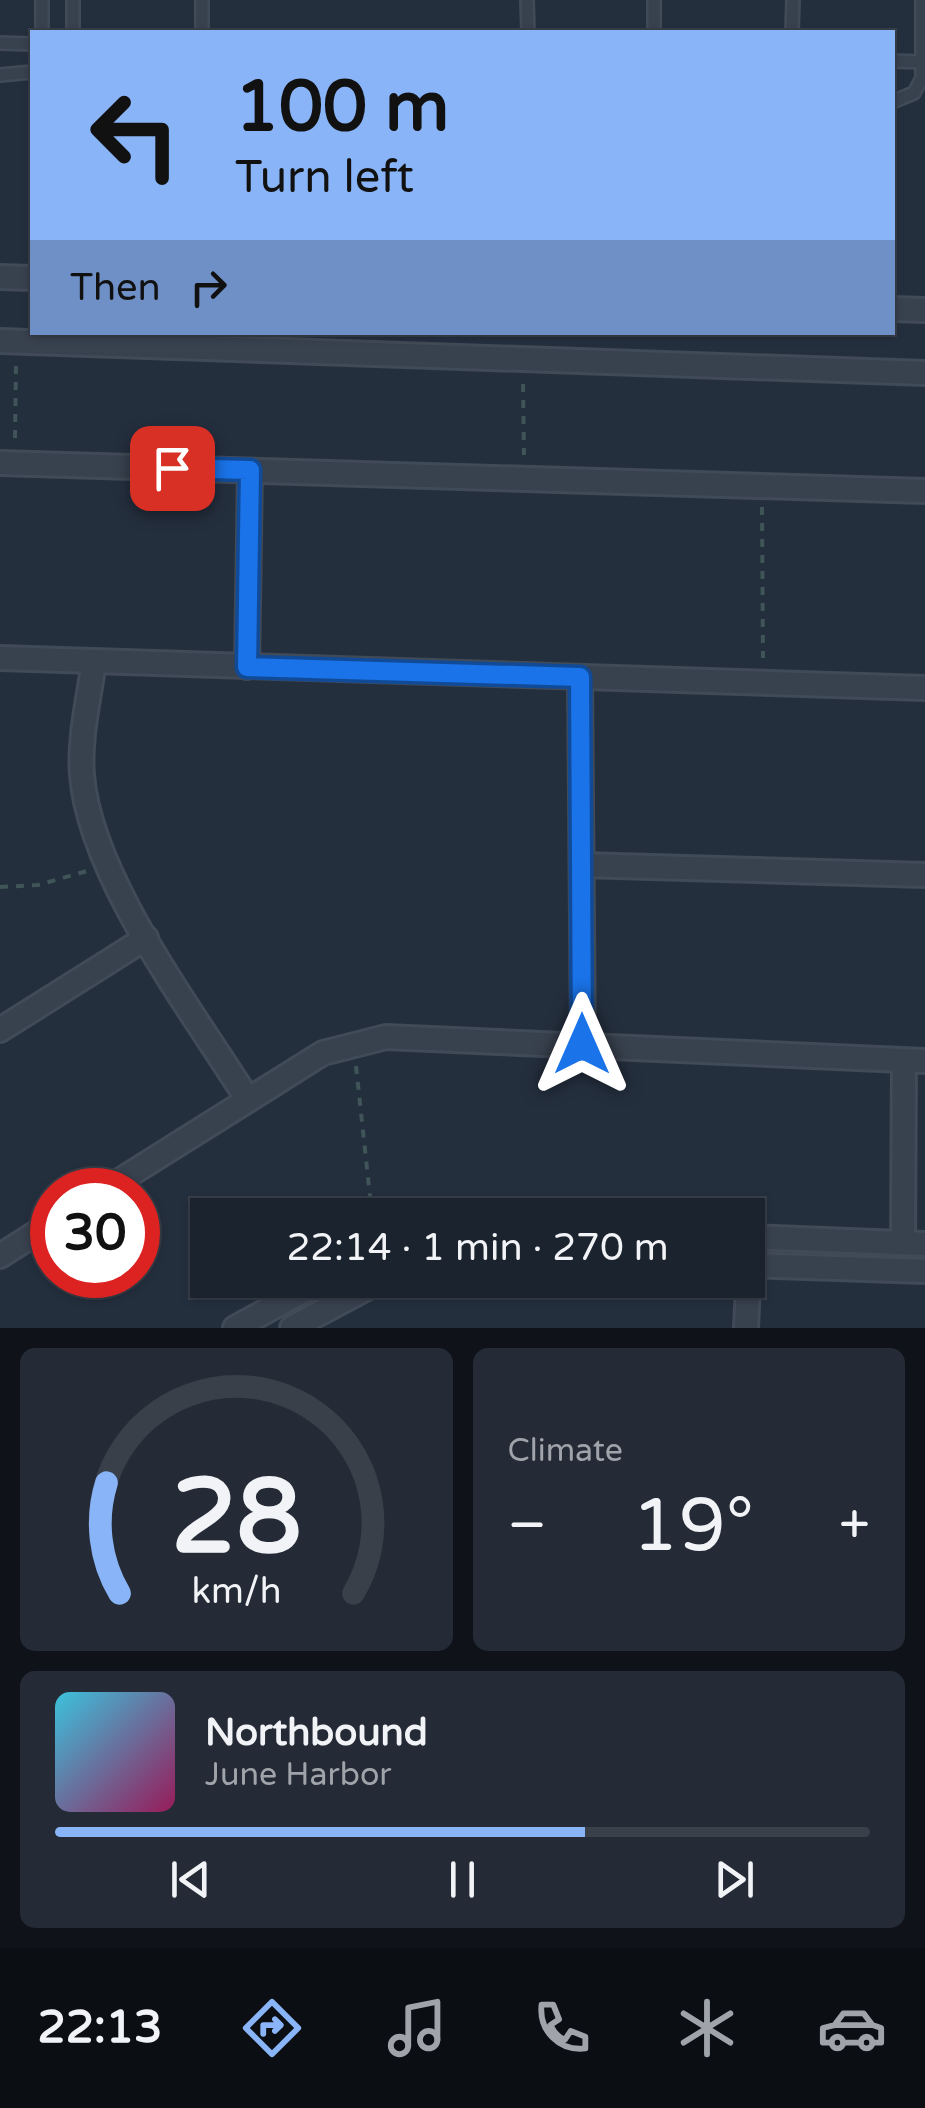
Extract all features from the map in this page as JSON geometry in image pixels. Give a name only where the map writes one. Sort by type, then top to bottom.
[{"type":"street","points":[[0,277],[30,278]]},
{"type":"street","points":[[895,308],[925,310]]},
{"type":"street","points":[[8,341],[925,373]]},
{"type":"street","points":[[8,463],[925,491]]},
{"type":"street","points":[[247,667],[250,470]]},
{"type":"street","points":[[0,658],[925,688]]},
{"type":"street","points":[[94,661],[82,774],[92,822],[146,938],[248,1100]]},
{"type":"street","points":[[580,677],[582,1044]]},
{"type":"street","points":[[582,865],[925,875]]},
{"type":"street","points":[[0,1030],[146,938]]},
{"type":"street","points":[[140,1168],[322,1054],[354,1042],[419,1037],[914,1061],[914,1244],[765,1238]]},
{"type":"street","points":[[0,1256],[30,1237]]},
{"type":"street","points":[[765,1266],[925,1271]]},
{"type":"street","points":[[234,1328],[289,1298]]},
{"type":"street","points":[[292,1328],[348,1298]]},
{"type":"street","points":[[746,1328],[747,1298]]},
{"type":"lane","points":[[42,0],[42,30]]},
{"type":"lane","points":[[72,30],[74,0]]},
{"type":"lane","points":[[202,0],[202,30]]},
{"type":"lane","points":[[527,0],[528,30]]},
{"type":"lane","points":[[654,0],[654,30]]},
{"type":"lane","points":[[792,30],[793,0]]},
{"type":"lane","points":[[895,101],[914,94],[922,78],[922,0]]},
{"type":"lane","points":[[0,43],[30,44]]},
{"type":"lane","points":[[895,60],[922,62]]},
{"type":"lane","points":[[0,75],[30,72]]},
{"type":"path","points":[[8,341],[8,463]]},
{"type":"path","points":[[522,360],[524,479]]},
{"type":"path","points":[[762,486],[763,682]]},
{"type":"path","points":[[0,887],[38,885],[109,864]]},
{"type":"path","points":[[354,1042],[370,1198]]},
{"type":"route","points":[[172,468],[250,470],[247,667],[580,677],[582,1044]]}]
